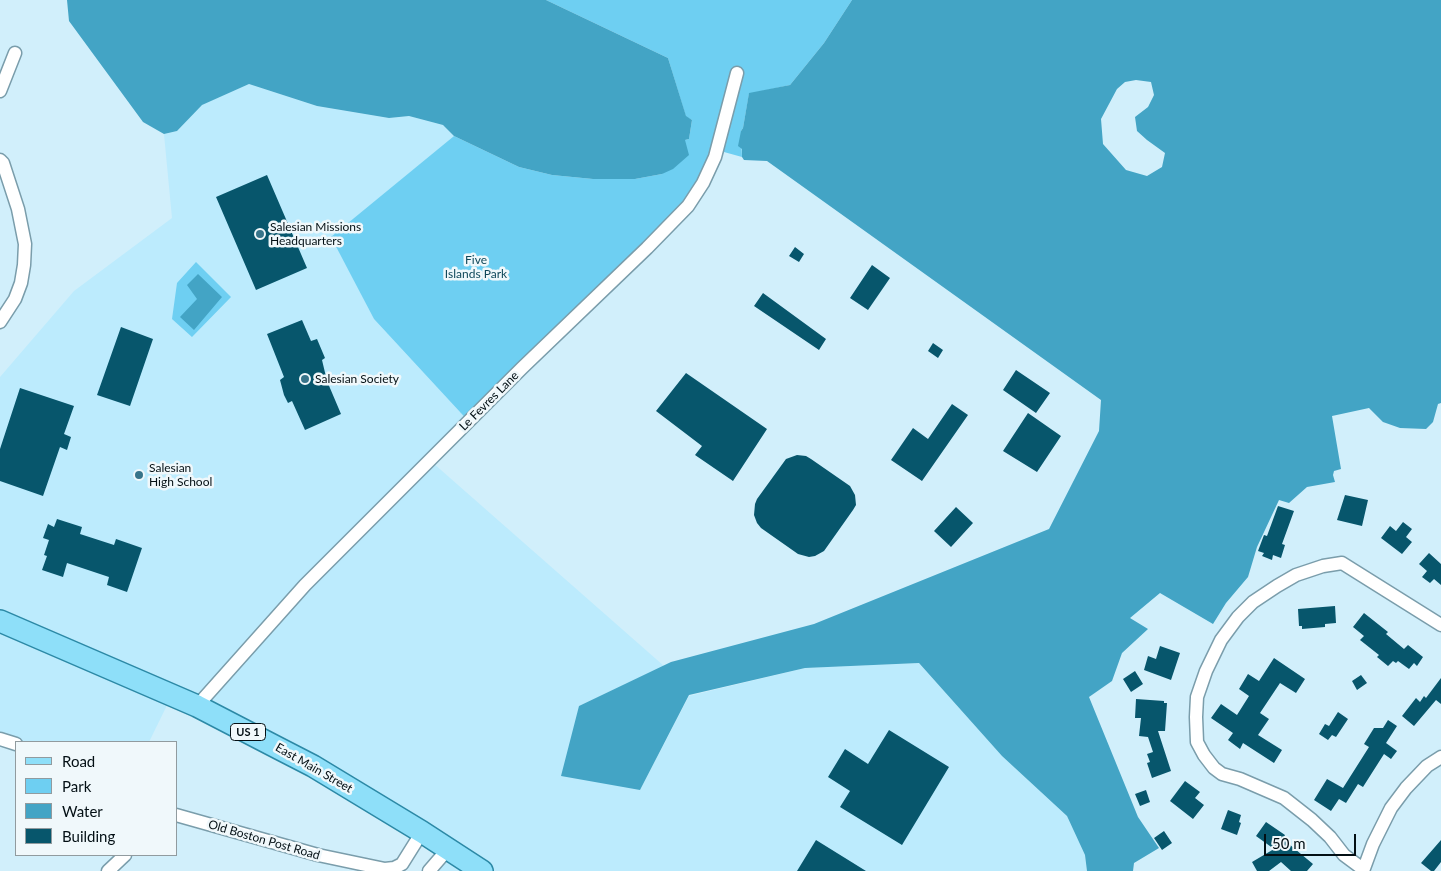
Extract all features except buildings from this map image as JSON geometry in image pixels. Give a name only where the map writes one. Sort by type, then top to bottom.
[{"type":"main road","name":"East Main Street","points":[[0,621],[197,706],[313,766],[448,848],[482,871]]},
{"type":"street","points":[[0,91],[15,52]]},
{"type":"street","name":"Le Fevres Lane","points":[[197,706],[305,586],[522,368],[688,206],[703,183],[714,157],[736,73]]},
{"type":"street","points":[[0,160],[3,163],[18,210],[24,251],[24,265],[15,299],[0,322]]},
{"type":"street","points":[[1441,625],[1342,564],[1323,566],[1296,575],[1253,602],[1238,617],[1221,640],[1206,671],[1198,697],[1196,717],[1197,742],[1214,768],[1222,774],[1240,779],[1284,798],[1312,820],[1330,837],[1344,855],[1363,870],[1373,844],[1391,808],[1406,788],[1427,766],[1441,757]]},
{"type":"street","points":[[0,739],[15,744]]},
{"type":"street","name":"Old Boston Post Road","points":[[178,816],[370,869],[394,868],[402,864],[422,832]]},
{"type":"street","points":[[429,871],[448,848]]},
{"type":"street","points":[[108,871],[124,856]]},
{"type":"shaded area","points":[[249,84],[317,106],[389,118],[409,116],[443,125],[454,136],[332,237],[374,319],[472,425],[433,463],[664,666],[579,706],[640,790],[689,696],[805,668],[919,663],[1002,756],[1067,816],[1085,855],[1087,871],[433,871],[449,854],[173,693],[149,741],[15,742],[0,737],[0,377],[74,291],[172,218],[164,134],[177,131],[201,105]]},
{"type":"green space","name":"Five Islands Park","points":[[546,0],[852,0],[824,43],[790,85],[749,94],[741,131],[742,157],[724,152],[701,197],[672,232],[472,425],[374,319],[331,237],[454,136],[519,167],[552,175],[593,179],[635,179],[662,174],[685,140],[689,139],[692,120],[686,117],[668,58]]},
{"type":"green space","points":[[196,262],[231,297],[192,337],[172,319],[177,283]]},
{"type":"water","points":[[67,0],[546,0],[668,58],[686,116],[692,120],[689,139],[685,140],[689,155],[673,169],[662,174],[635,179],[593,179],[552,175],[519,167],[454,136],[443,125],[409,116],[389,118],[317,106],[249,84],[202,105],[177,131],[164,134],[143,122],[69,21]]},
{"type":"water","points":[[852,0],[1441,0],[1441,403],[1438,404],[1433,422],[1426,429],[1400,428],[1383,422],[1369,408],[1332,416],[1341,469],[1334,471],[1335,482],[1307,487],[1289,503],[1279,500],[1257,547],[1248,577],[1226,603],[1213,624],[1160,593],[1130,618],[1148,629],[1122,653],[1112,681],[1089,697],[1138,817],[1159,848],[1134,863],[1133,871],[1087,871],[1085,855],[1067,816],[1002,756],[919,663],[805,668],[689,695],[640,790],[561,776],[579,706],[671,662],[814,624],[1049,529],[1099,431],[1101,400],[767,161],[744,160],[742,149],[738,146],[749,93],[790,85],[824,43]],"holes":[[[1136,80],[1151,82],[1154,95],[1148,107],[1135,117],[1137,131],[1165,153],[1162,167],[1147,176],[1126,170],[1103,144],[1101,119],[1117,89],[1125,82]]]},
{"type":"water","points":[[198,274],[222,297],[194,330],[180,317],[197,299],[187,285]]},
{"type":"place","name":"Salesian Missions Headquarters","points":[[260,234]]},
{"type":"place","name":"Salesian Society","points":[[305,379]]},
{"type":"place","name":"Salesian High School","points":[[139,475]]}]
